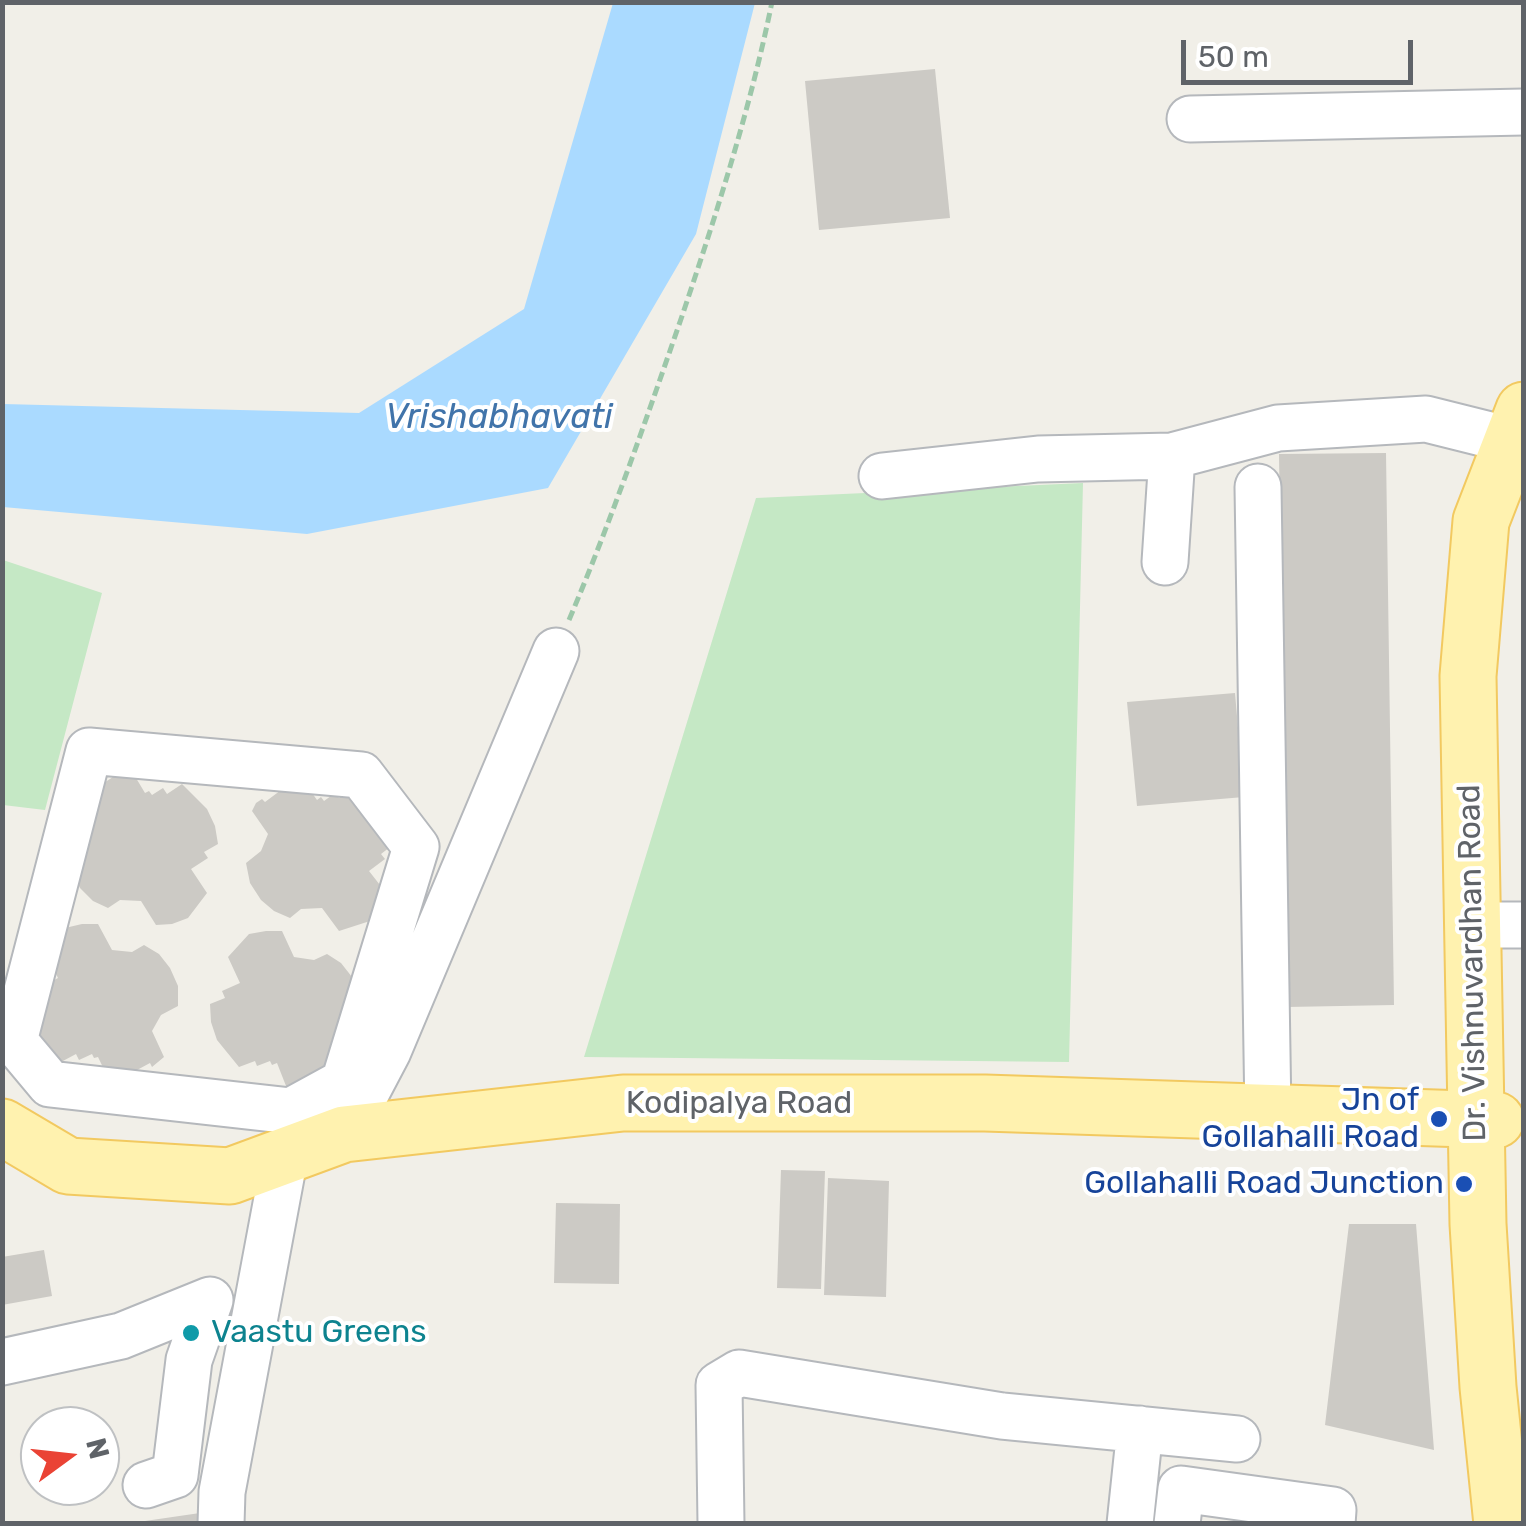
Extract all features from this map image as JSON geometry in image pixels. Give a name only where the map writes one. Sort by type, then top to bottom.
[{"type":"main road","name":"Dr. Vishnuvardhan Road","points":[[1502,1524],[1488,1387],[1486,1120],[1468,676],[1481,521],[1517,425]]},
{"type":"main road","name":"Dr. Vishnuvardhan Road","points":[[1524,494],[1516,515],[1499,633],[1509,912],[1486,1120],[1494,1182],[1510,1429],[1524,1488]]},
{"type":"main road","name":"Kodipalya Road","points":[[2,1127],[68,1166],[230,1176],[344,1134],[624,1103],[985,1103],[1486,1120]]},
{"type":"street","points":[[1190,119],[1524,112]]},
{"type":"street","points":[[882,476],[1038,459],[1172,456],[1278,428],[1426,419],[1517,425]]},
{"type":"street","points":[[1165,562],[1172,456]]},
{"type":"street","points":[[1258,487],[1268,1115]]},
{"type":"street","points":[[344,1134],[388,1051],[556,651]]},
{"type":"street","points":[[416,847],[344,1082],[291,1112],[50,1084],[14,1041],[89,751],[240,784],[361,776],[416,847],[465,868]]},
{"type":"street","points":[[220,1524],[222,1492],[285,1156]]},
{"type":"street","points":[[2,1362],[121,1336],[210,1300],[189,1360],[175,1476],[146,1485]]},
{"type":"street","points":[[202,1323],[254,1318]]},
{"type":"street","points":[[720,1524],[719,1386],[739,1373],[1002,1416],[1237,1439]]},
{"type":"street","points":[[1130,1524],[1140,1429]]},
{"type":"street","points":[[1177,1524],[1181,1488],[1334,1510],[1332,1524]]},
{"type":"path","points":[[556,651],[616,501],[702,258],[739,138],[772,2]]},
{"type":"green space","points":[[1083,483],[1069,1062],[584,1057],[756,498]]},
{"type":"green space","points":[[3,560],[102,593],[45,810],[3,805]]},
{"type":"water","name":"Vrishabhavati","points":[[613,3],[755,3],[696,234],[548,488],[307,534],[3,507],[3,404],[359,413],[524,309]]},
{"type":"building","points":[[935,69],[950,218],[819,230],[805,81]]},
{"type":"building","points":[[1386,453],[1394,1005],[1287,1007],[1279,454]]},
{"type":"building","points":[[1235,693],[1244,797],[1137,806],[1127,702]]},
{"type":"building","points":[[130,768],[145,793],[149,791],[152,795],[163,788],[167,794],[182,784],[207,809],[215,826],[218,844],[204,852],[208,858],[191,869],[207,893],[188,918],[172,924],[156,925],[141,901],[120,900],[108,908],[93,901],[80,888],[72,870],[94,823],[79,799],[113,777],[111,774]]},
{"type":"building","points":[[300,776],[317,800],[321,797],[324,801],[335,793],[339,798],[353,788],[394,844],[381,854],[385,859],[369,871],[387,894],[370,921],[339,931],[322,908],[301,909],[290,918],[261,900],[250,883],[246,863],[261,851],[268,834],[252,811],[256,803],[262,799],[265,802]]},
{"type":"building","points":[[98,924],[112,950],[132,952],[144,945],[159,954],[178,986],[178,1006],[161,1015],[152,1031],[164,1057],[152,1067],[150,1063],[111,1084],[98,1057],[92,1054],[79,1060],[76,1054],[61,1062],[37,1035],[41,987],[58,978],[45,952],[65,928]]},
{"type":"building","points":[[282,931],[294,957],[314,960],[327,954],[341,963],[359,996],[331,1041],[343,1066],[288,1091],[277,1063],[272,1065],[270,1061],[257,1066],[255,1061],[239,1067],[217,1040],[211,1022],[210,1004],[225,998],[222,991],[240,983],[228,957],[249,934]]},
{"type":"building","points":[[781,1170],[825,1171],[821,1289],[777,1288]]},
{"type":"building","points":[[828,1178],[889,1181],[886,1297],[824,1295]]},
{"type":"building","points":[[556,1203],[620,1204],[619,1284],[554,1283]]},
{"type":"building","points":[[1349,1224],[1416,1224],[1434,1450],[1325,1425]]},
{"type":"building","points":[[44,1250],[52,1296],[2,1305],[2,1257]]},
{"type":"building","points":[[200,1513],[202,1524],[145,1524],[145,1521]]},
{"type":"place","name":"Jn of Gollahalli Road","points":[[1439,1119]]},
{"type":"place","name":"Gollahalli Road Junction","points":[[1464,1184]]},
{"type":"place","name":"Vaastu Greens","points":[[191,1333]]}]
